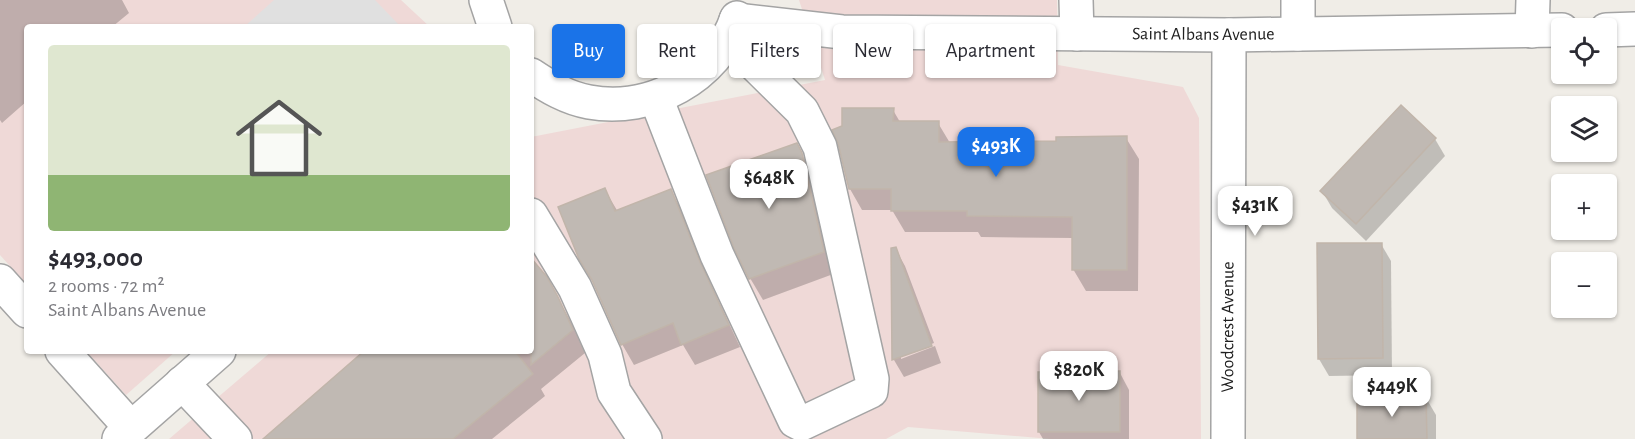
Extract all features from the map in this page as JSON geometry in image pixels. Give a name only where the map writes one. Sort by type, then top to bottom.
[{"type":"street","points":[[486,0],[494,24]]},
{"type":"street","points":[[1076,0],[1077,34]]},
{"type":"street","points":[[1298,0],[1298,34]]},
{"type":"street","points":[[534,77],[560,93],[587,102],[621,104],[656,98],[690,81],[704,68],[738,12],[802,111],[820,147],[872,379],[871,391],[801,424],[795,421],[717,255],[656,98]]},
{"type":"street","name":"Saint Albans Avenue","points":[[738,12],[842,32],[1298,34],[1542,20]]},
{"type":"street","points":[[1617,30],[1635,29]]},
{"type":"street","name":"Woodcrest Avenue","points":[[1228,439],[1229,35]]},
{"type":"street","points":[[534,220],[575,288],[606,355],[614,392],[645,439]]},
{"type":"street","points":[[0,281],[24,308]]},
{"type":"street","points":[[64,354],[125,434],[216,354]]},
{"type":"street","points":[[182,383],[235,439]]},
{"type":"shaded area","points":[[0,0],[401,0],[427,24],[24,24],[24,282],[0,255]]},
{"type":"shaded area","points":[[274,0],[375,0],[398,24],[247,24]]},
{"type":"shaded area","points":[[799,0],[1057,0],[1058,65],[1183,87],[1199,118],[1201,439],[1051,439],[908,427],[886,439],[169,439],[268,354],[534,354],[534,136],[825,80],[821,68],[821,24],[807,24]]},
{"type":"shaded area","points":[[89,354],[173,354],[126,395]]},
{"type":"building","points":[[1401,105],[1436,138],[1356,224],[1320,191]]},
{"type":"building","points":[[842,108],[894,108],[893,121],[939,121],[939,142],[1056,141],[1056,137],[1127,136],[1127,270],[1072,270],[1072,217],[967,216],[967,211],[891,211],[891,189],[849,189],[838,143],[832,130],[842,126]]},
{"type":"building","points":[[797,143],[802,153],[824,252],[749,279],[734,248],[706,175]]},
{"type":"building","points":[[605,188],[615,211],[671,189],[700,262],[729,325],[681,345],[673,323],[621,345],[592,280],[579,259],[558,207]]},
{"type":"building","points":[[1317,243],[1382,243],[1383,358],[1318,359]]},
{"type":"building","points":[[896,247],[932,346],[892,360],[891,248]]},
{"type":"building","points":[[534,262],[547,277],[573,330],[531,365],[531,354],[534,354]]},
{"type":"building","points":[[361,354],[517,354],[533,374],[453,439],[263,439]]},
{"type":"building","points":[[1120,371],[1120,432],[1038,432],[1038,372]]},
{"type":"building","points":[[1357,397],[1426,397],[1427,439],[1357,439]]}]
